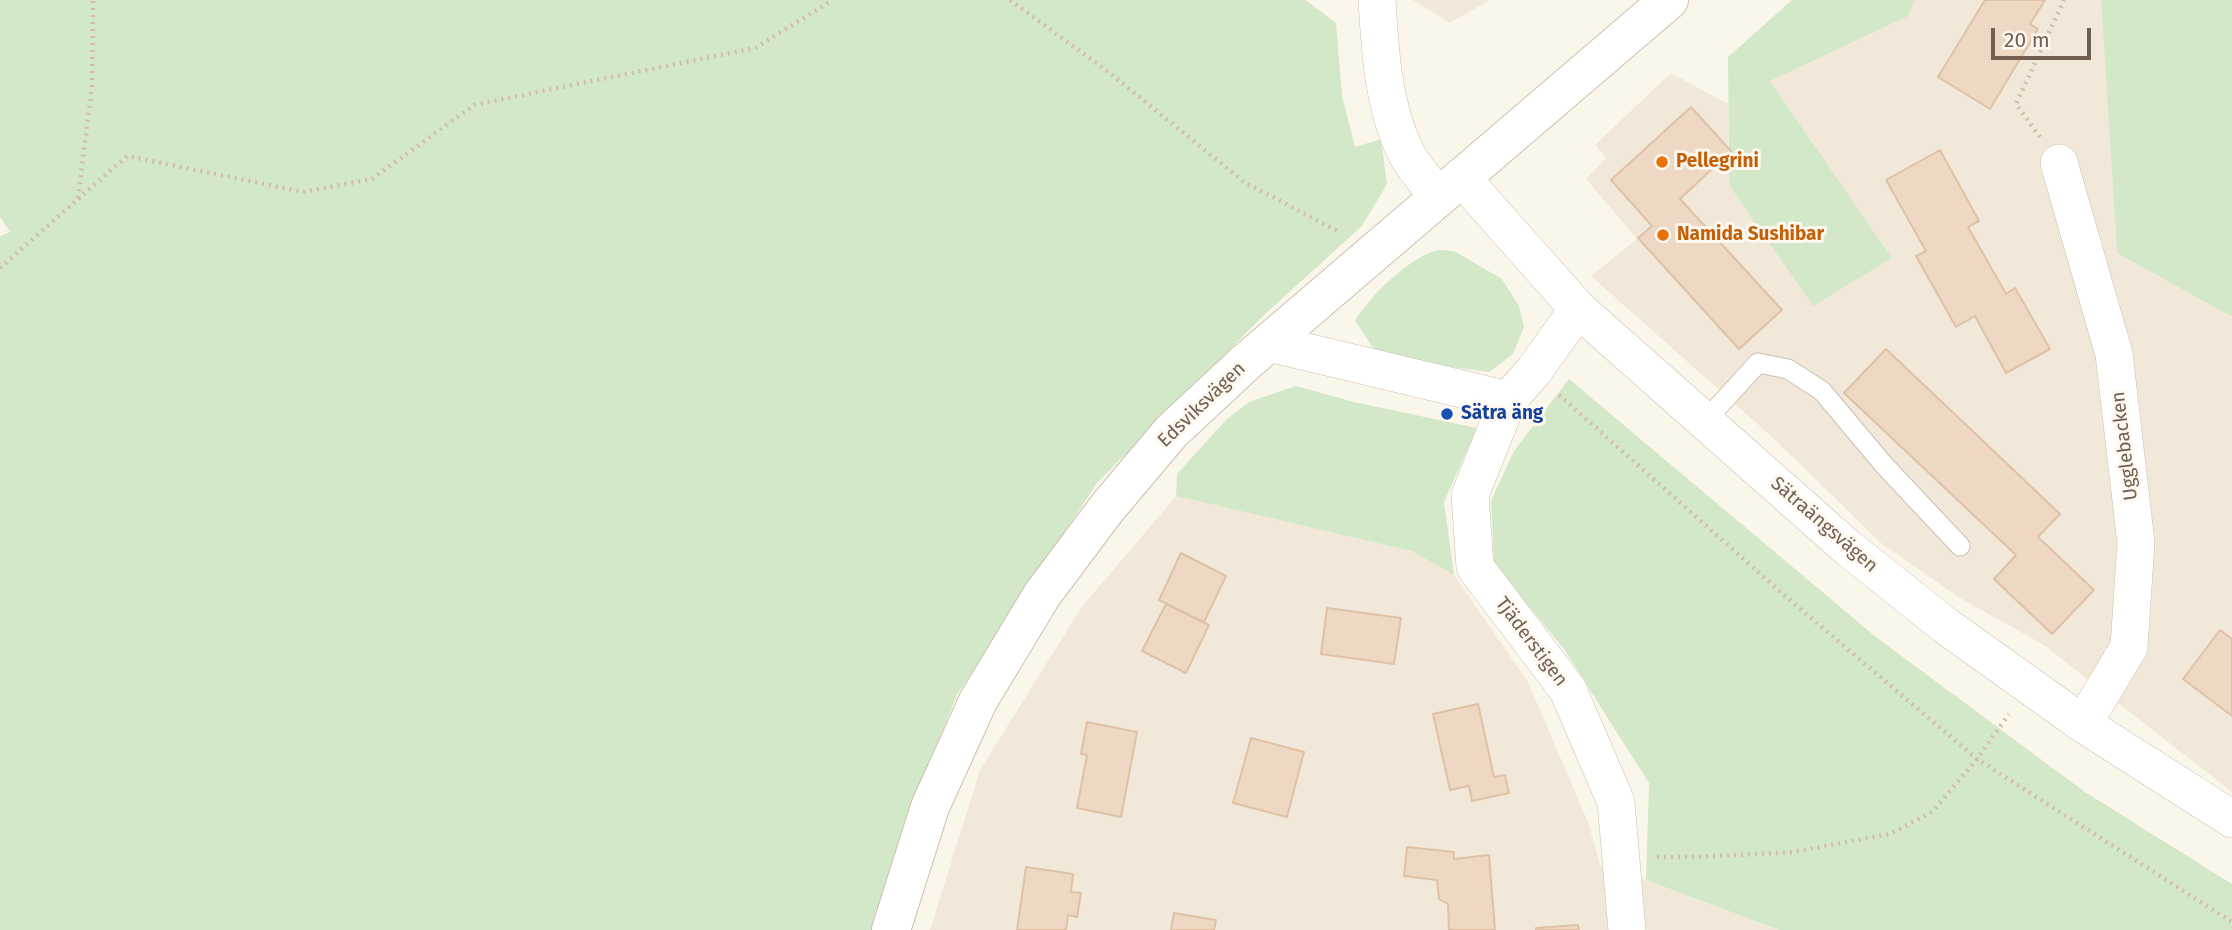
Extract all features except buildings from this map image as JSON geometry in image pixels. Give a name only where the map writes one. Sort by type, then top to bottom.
[{"type":"street","name":"Sätraängsvägen","points":[[1377,0],[1381,59],[1393,119],[1406,153],[1449,187],[1578,309],[1848,548],[1946,626],[2083,724],[2232,819]]},
{"type":"street","name":"Edsviksvägen","points":[[891,930],[936,795],[978,701],[1042,595],[1107,508],[1171,432],[1245,363],[1669,0]]},
{"type":"street","name":"Ugglebacken","points":[[2059,163],[2114,354],[2136,543],[2129,647],[2083,724]]},
{"type":"street","name":"Tjäderstigen","points":[[1578,309],[1533,372],[1508,400],[1470,495],[1475,567],[1568,690],[1616,802],[1628,930]]},
{"type":"street","points":[[1269,343],[1508,400]]},
{"type":"lane","points":[[1706,421],[1758,363],[1788,369],[1822,391],[1884,465],[1960,546]]},
{"type":"path","points":[[78,199],[92,86],[93,0]]},
{"type":"path","points":[[0,268],[127,156],[303,192],[372,179],[474,105],[755,48],[833,0]]},
{"type":"path","points":[[1010,0],[1111,74],[1244,182],[1346,235]]},
{"type":"path","points":[[2059,163],[2016,104],[2064,0]]},
{"type":"path","points":[[1533,372],[1783,595],[1978,759],[2232,922]]},
{"type":"path","points":[[1621,856],[1701,857],[1793,852],[1890,834],[1933,812],[1978,759],[2028,685]]},
{"type":"shaded area","points":[[1413,0],[1490,0],[1450,23]]},
{"type":"shaded area","points":[[1914,0],[2101,0],[2117,253],[2232,317],[2232,792],[2044,645],[1960,598],[1881,543],[1771,436],[1591,276],[1637,239],[1586,179],[1606,158],[1595,145],[1671,73],[1728,104],[1729,185],[1813,305],[1892,258],[1770,81],[1907,16]]},
{"type":"shaded area","points":[[1176,496],[1413,551],[1454,575],[1528,682],[1588,822],[1600,865],[1779,930],[930,930],[980,770],[1081,608]]},
{"type":"green space","points":[[0,0],[1306,0],[1336,23],[1342,96],[1355,147],[1381,139],[1387,184],[1362,226],[1264,315],[1097,483],[957,695],[904,825],[874,930],[0,930],[0,236],[10,232],[0,217]]},
{"type":"green space","points":[[1792,0],[1914,0],[1908,16],[1770,81],[1892,258],[1813,306],[1729,185],[1728,57]]},
{"type":"green space","points":[[2101,0],[2232,0],[2232,317],[2117,253]]},
{"type":"green space","points":[[1439,250],[1454,251],[1502,279],[1519,306],[1524,327],[1513,354],[1489,372],[1430,364],[1373,348],[1355,321],[1370,300],[1392,278],[1416,260]]},
{"type":"green space","points":[[1569,379],[1876,637],[2085,792],[2232,884],[2232,930],[1779,930],[1646,880],[1649,783],[1564,649],[1494,564],[1491,501],[1514,451]]},
{"type":"green space","points":[[1296,386],[1354,402],[1477,428],[1444,502],[1454,575],[1412,551],[1176,496],[1177,474],[1227,419],[1249,402]]},
{"type":"place","name":"Pellegrini","points":[[1662,162]]},
{"type":"place","name":"Namida Sushibar","points":[[1663,235]]},
{"type":"place","name":"Sätra äng","points":[[1447,414]]}]
